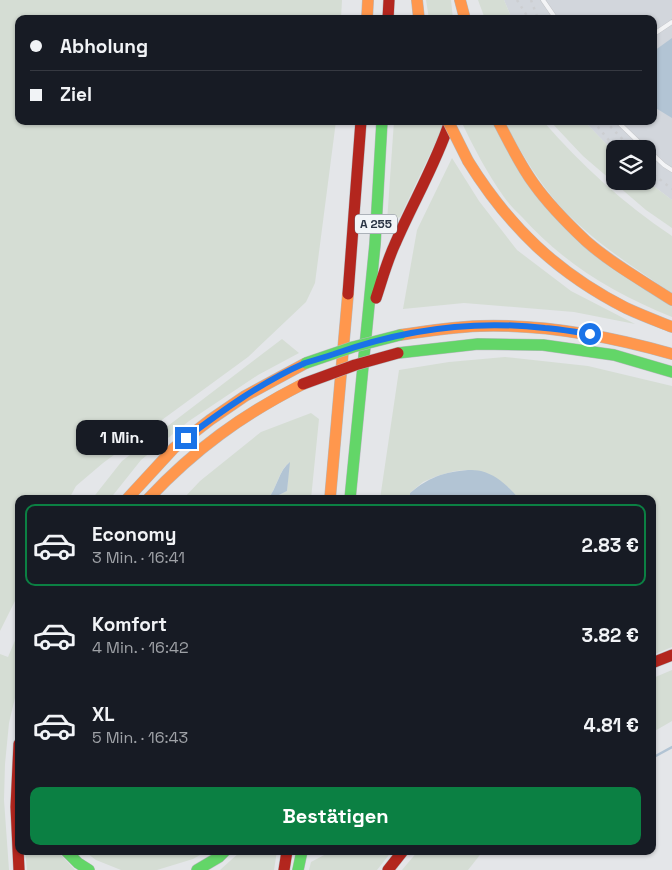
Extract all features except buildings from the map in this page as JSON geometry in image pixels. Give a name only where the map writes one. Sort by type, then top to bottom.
[{"type":"highway","points":[[367,15],[368,0]]},
{"type":"highway","points":[[388,15],[389,0]]},
{"type":"highway","points":[[417,0],[419,15]]},
{"type":"highway","points":[[454,0],[456,15]]},
{"type":"highway","points":[[460,0],[464,15]]},
{"type":"highway","name":"A 255","points":[[330,495],[353,241],[361,125]]},
{"type":"highway","name":"A 255","points":[[350,495],[375,244],[382,125]]},
{"type":"highway","points":[[367,326],[395,243],[438,155],[448,125]]},
{"type":"highway","points":[[451,125],[468,160],[490,195],[510,220],[538,249],[572,276],[626,308],[672,327]]},
{"type":"highway","points":[[500,125],[534,184],[557,212],[587,242],[672,300]]},
{"type":"highway","points":[[131,495],[174,448],[245,396],[275,378],[306,363],[353,347],[400,335],[439,329],[511,326],[606,336],[672,354]]},
{"type":"highway","points":[[152,495],[187,459],[220,432],[255,409],[303,384],[356,365],[398,353],[478,344],[543,345],[614,355],[672,372]]},
{"type":"highway","points":[[656,661],[672,655]]},
{"type":"highway","points":[[17,855],[19,870]]},
{"type":"highway","points":[[70,855],[89,870]]},
{"type":"highway","points":[[197,870],[220,855]]},
{"type":"highway","points":[[284,870],[286,855]]},
{"type":"highway","points":[[298,870],[301,855]]},
{"type":"highway","points":[[388,870],[400,855]]},
{"type":"lane","points":[[543,0],[553,15]]},
{"type":"lane","points":[[657,32],[672,22]]},
{"type":"lane","points":[[621,125],[637,140]]},
{"type":"lane","points":[[656,157],[672,170]]},
{"type":"shaded area","points":[[0,0],[342,0],[341,15],[15,15],[15,125],[335,125],[315,283],[306,302],[248,357],[103,463],[76,486],[71,495],[15,495],[15,601],[0,631]]},
{"type":"shaded area","points":[[426,0],[451,0],[453,15],[428,15]]},
{"type":"shaded area","points":[[478,0],[504,0],[510,15],[484,15]]},
{"type":"shaded area","points":[[504,0],[672,0],[672,200],[656,188],[656,140],[606,140],[606,144],[588,125],[657,125],[657,15],[510,15]]},
{"type":"shaded area","points":[[394,125],[442,125],[400,217],[387,222]]},
{"type":"shaded area","points":[[463,125],[496,125],[554,215],[672,304],[672,317],[611,288],[591,276],[555,249],[510,205],[481,160]]},
{"type":"shaded area","points":[[506,125],[547,125],[572,153],[606,185],[606,190],[612,190],[672,236],[672,293],[588,233],[563,209],[536,175]]},
{"type":"shaded area","points":[[554,125],[588,125],[606,144],[606,176],[583,156]]},
{"type":"shaded area","points":[[452,158],[479,201],[517,250],[571,291],[635,324],[574,312],[464,303],[403,309],[417,230]]},
{"type":"shaded area","points":[[656,188],[672,200],[672,228],[646,210],[623,190],[656,190]]},
{"type":"shaded area","points":[[282,339],[299,353],[258,375],[189,421],[141,460],[113,495],[95,495],[122,461]]},
{"type":"shaded area","points":[[505,357],[588,366],[672,386],[672,647],[656,654],[656,495],[515,495],[508,487],[468,470],[455,471],[423,482],[410,495],[381,495],[399,370],[449,362]]},
{"type":"shaded area","points":[[311,413],[319,419],[311,495],[279,495],[287,491],[289,463],[283,470],[271,495],[187,495],[200,481],[261,432]]},
{"type":"shaded area","points":[[15,640],[15,698],[9,723],[4,800],[9,870],[0,870],[0,654],[8,657]]},
{"type":"shaded area","points":[[672,670],[672,721],[656,730],[656,677]]},
{"type":"shaded area","points":[[25,855],[61,855],[75,870],[27,870]]},
{"type":"shaded area","points":[[89,855],[200,855],[157,870],[121,870],[96,860]]},
{"type":"shaded area","points":[[237,855],[276,855],[274,870],[220,870]]},
{"type":"shaded area","points":[[324,855],[389,855],[377,870],[309,870],[311,862]]},
{"type":"shaded area","points":[[415,855],[480,855],[468,870],[402,870]]},
{"type":"water","points":[[672,38],[672,118],[657,109],[657,49]]},
{"type":"water","points":[[290,462],[287,491],[279,495],[271,495],[274,490],[286,465]]},
{"type":"water","points":[[481,471],[497,478],[515,495],[410,495],[410,493],[430,479],[451,472]]},
{"type":"waterway","points":[[656,756],[672,747]]},
{"type":"railway","points":[[517,0],[526,15]]},
{"type":"railway","points":[[531,0],[537,15]]},
{"type":"railway","points":[[596,125],[609,140]]},
{"type":"railway","points":[[609,125],[623,140]]},
{"type":"railway","points":[[656,176],[672,189]]},
{"type":"traffic: fast","points":[[350,495],[375,244],[382,125]]},
{"type":"traffic: fast","points":[[306,363],[353,347],[400,335]]},
{"type":"traffic: fast","points":[[398,353],[478,344],[543,345],[614,355],[672,372]]},
{"type":"traffic: fast","points":[[70,855],[89,870]]},
{"type":"traffic: fast","points":[[197,870],[221,855]]},
{"type":"traffic: fast","points":[[298,870],[301,855]]},
{"type":"traffic: slow","points":[[367,15],[368,0]]},
{"type":"traffic: slow","points":[[417,0],[419,15]]},
{"type":"traffic: slow","points":[[460,0],[464,15]]},
{"type":"traffic: slow","points":[[450,125],[468,161]]},
{"type":"traffic: slow","points":[[500,125],[529,177],[566,221],[606,257],[672,300]]},
{"type":"traffic: slow","points":[[468,161],[500,207],[536,246],[556,264],[578,280],[626,308],[672,327]]},
{"type":"traffic: slow","points":[[330,495],[348,294]]},
{"type":"traffic: slow","points":[[400,335],[470,327],[529,327],[577,332],[672,354]]},
{"type":"traffic: slow","points":[[131,495],[174,448],[210,420],[245,396],[306,363]]},
{"type":"traffic: slow","points":[[152,495],[183,464],[220,434],[260,408],[303,384]]},
{"type":"traffic: jam","points":[[388,15],[389,0]]},
{"type":"traffic: jam","points":[[348,294],[361,125]]},
{"type":"traffic: jam","points":[[376,298],[392,250],[431,168],[448,125]]},
{"type":"traffic: jam","points":[[303,384],[355,365],[398,353]]},
{"type":"traffic: jam","points":[[656,661],[672,655]]},
{"type":"traffic: jam","points":[[18,855],[19,870]]},
{"type":"traffic: jam","points":[[284,870],[286,855]]},
{"type":"traffic: jam","points":[[388,870],[400,855]]},
{"type":"route","points":[[186,438],[245,396],[275,378],[306,363],[353,347],[400,335],[478,326],[544,328],[590,334]]}]
